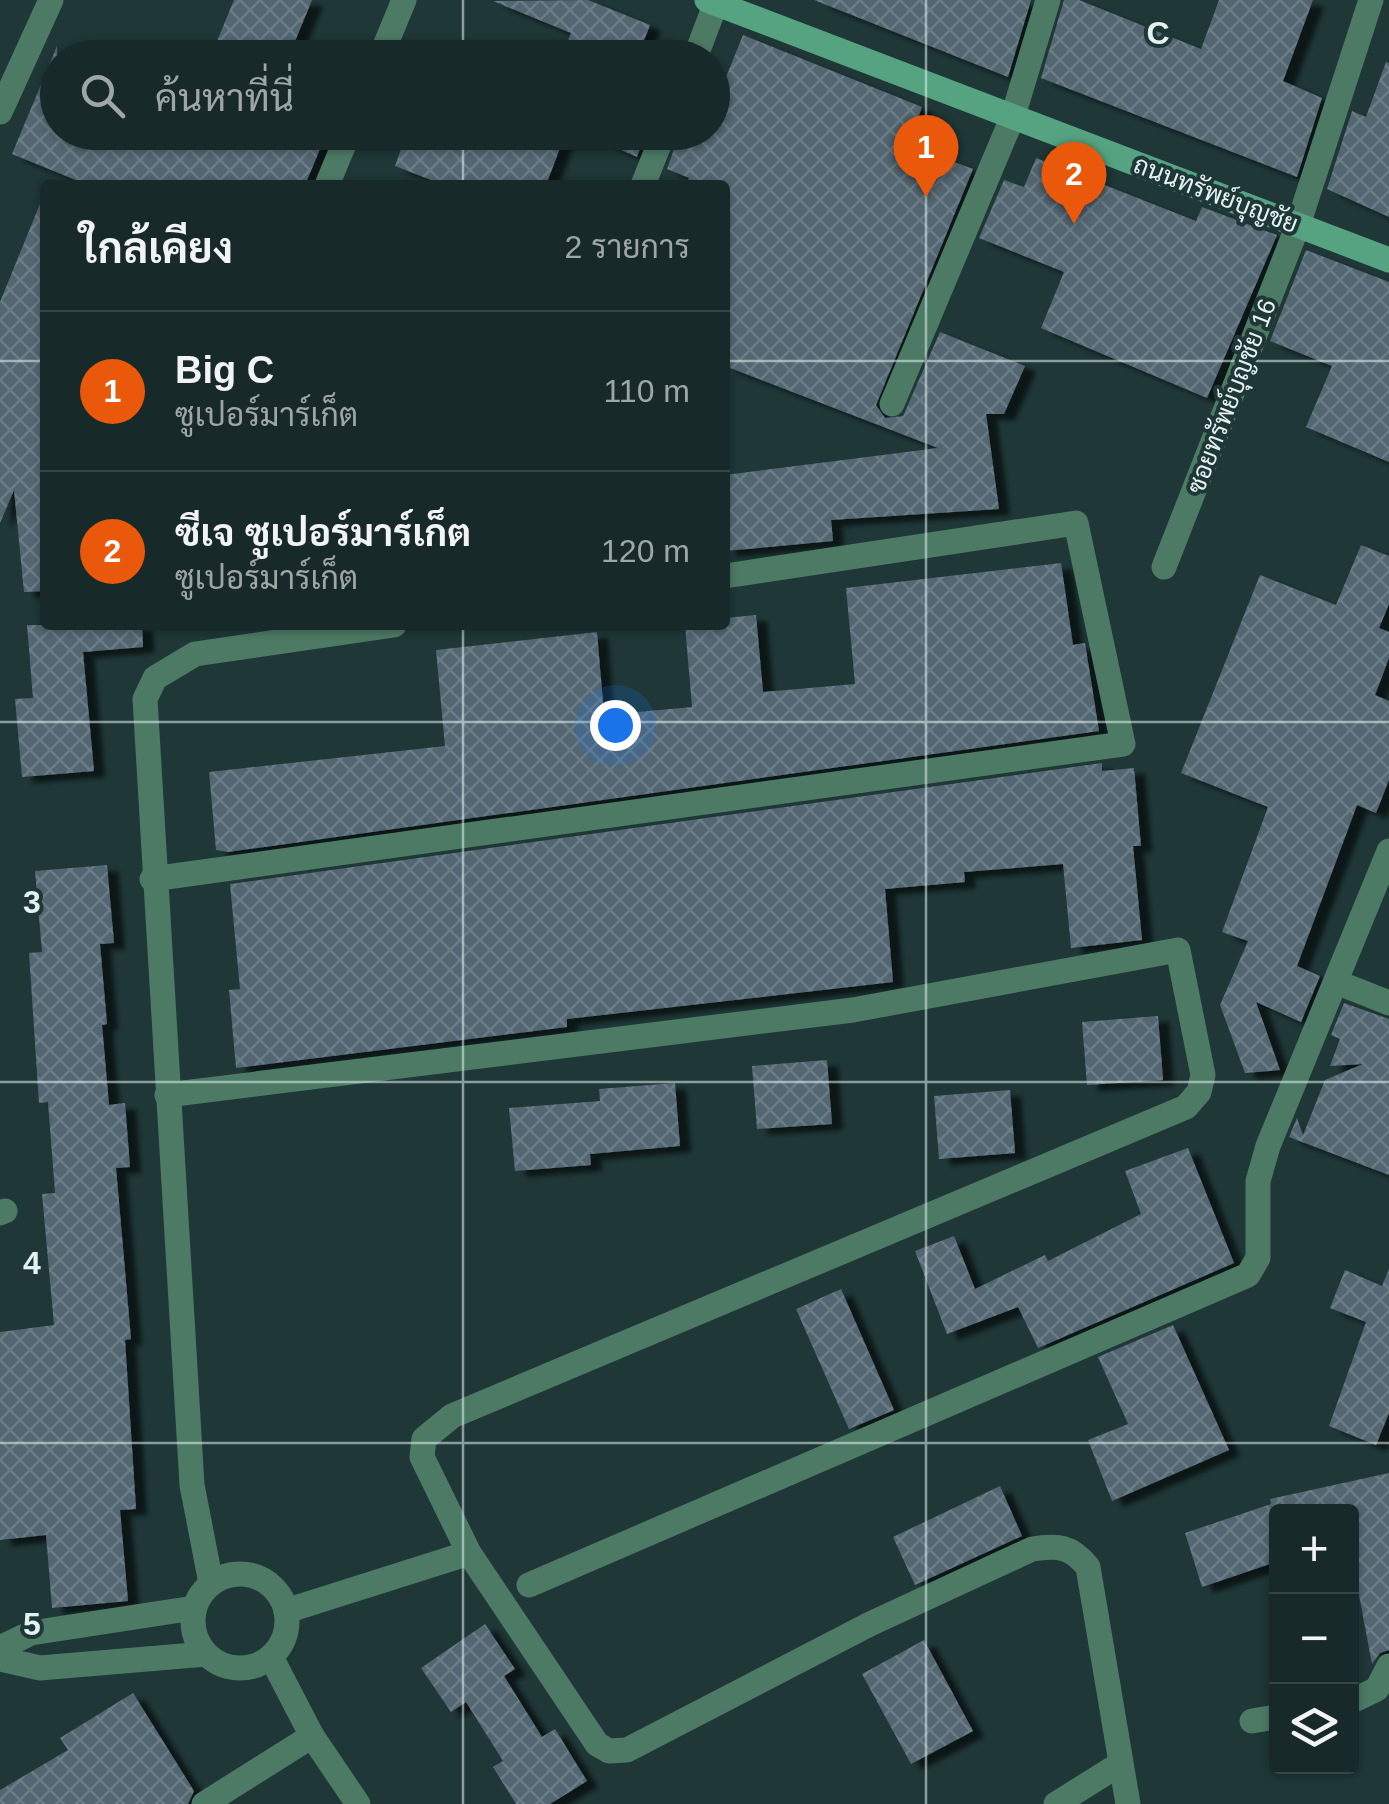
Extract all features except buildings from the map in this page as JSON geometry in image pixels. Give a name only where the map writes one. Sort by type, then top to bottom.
[{"type":"street","points":[[0,112],[51,0]]},
{"type":"street","points":[[387,40],[404,0]]},
{"type":"street","points":[[892,404],[1012,116],[1048,0]]},
{"type":"street","name":"ซอยทรัพย์บุญชัย 16","points":[[1164,567],[1298,225],[1371,0]]},
{"type":"street","points":[[700,40],[714,1]]},
{"type":"street","name":"ถนนทรัพย์บุญชัย","points":[[714,1],[1389,260]]},
{"type":"street","points":[[329,180],[342,150]]},
{"type":"street","points":[[645,180],[657,150]]},
{"type":"street","points":[[152,879],[1122,744],[1076,523],[730,575]]},
{"type":"street","points":[[212,1582],[192,1485],[152,879],[145,700],[155,678],[195,654],[360,630]]},
{"type":"street","points":[[529,1585],[1248,1274],[1258,1258],[1258,1182],[1268,1146],[1389,851]]},
{"type":"street","points":[[166,1095],[853,1010],[1178,950],[1203,1074],[1198,1092],[1186,1107],[434,1426],[424,1439],[422,1457],[469,1553],[597,1744],[610,1750],[627,1750],[870,1624],[1032,1550],[1058,1545],[1076,1552],[1088,1567],[1128,1804]]},
{"type":"street","points":[[1336,982],[1389,1003]]},
{"type":"street","points":[[286,1611],[469,1553]]},
{"type":"street","points":[[233,1574],[256,1576],[276,1590],[286,1611],[287,1628],[272,1657],[250,1667],[226,1666],[206,1654],[194,1632],[194,1608],[212,1582],[233,1574]]},
{"type":"street","points":[[0,1648],[31,1633],[194,1608]]},
{"type":"street","points":[[0,1659],[40,1668],[206,1654]]},
{"type":"street","points":[[272,1657],[312,1736],[358,1804]]},
{"type":"street","points":[[1359,1697],[1377,1690],[1389,1666]]},
{"type":"street","points":[[204,1804],[312,1736]]},
{"type":"street","points":[[1056,1804],[1120,1764]]},
{"type":"place","name":"Big C","points":[[926,197]]},
{"type":"place","name":"ซีเจ ซูเปอร์มาร์เก็ต","points":[[1074,224]]}]
